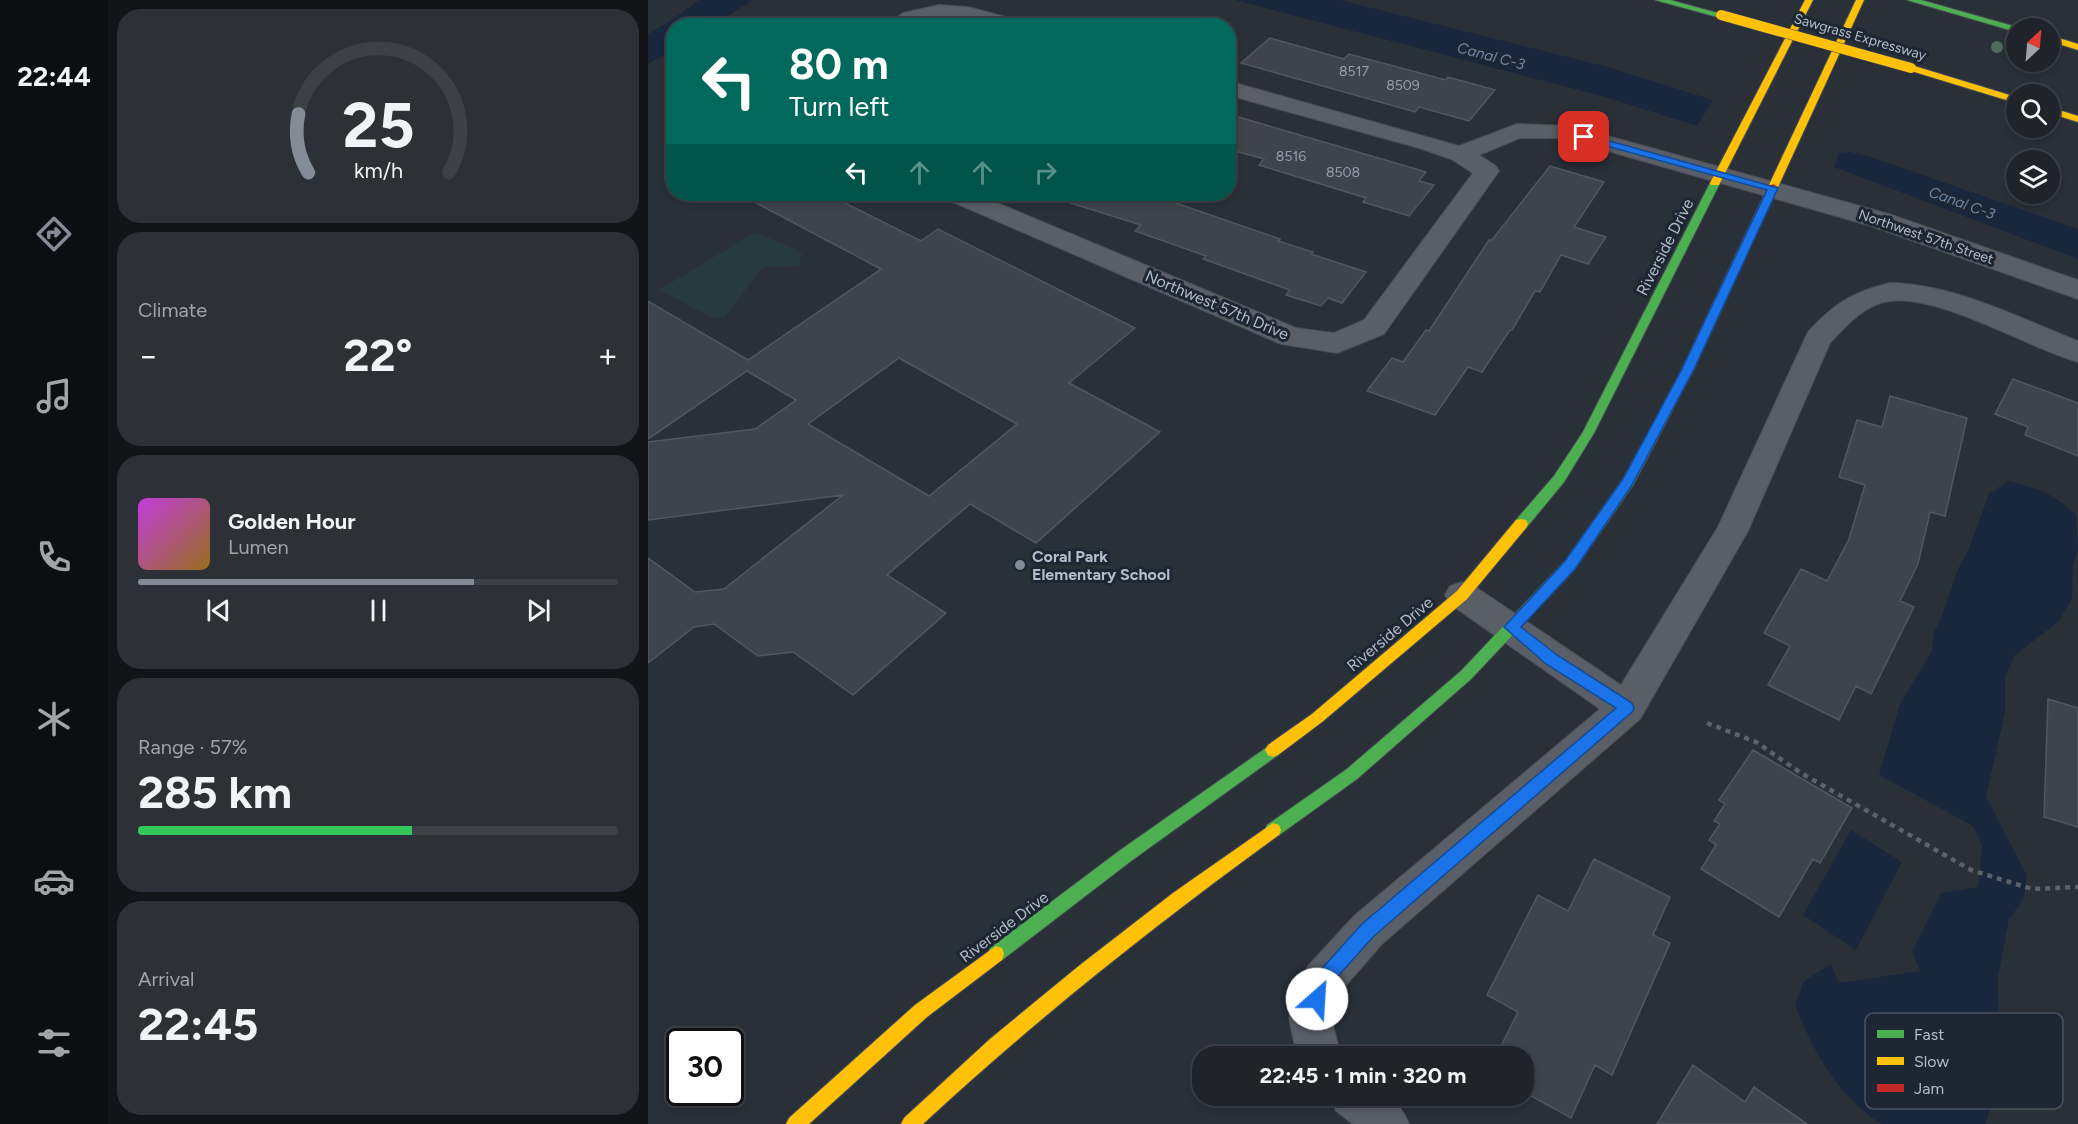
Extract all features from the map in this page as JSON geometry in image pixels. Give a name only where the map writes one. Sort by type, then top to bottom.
[{"type":"main road","name":"Sawgrass Expressway","points":[[1659,0],[1911,68],[2006,97]]},
{"type":"main road","name":"Riverside Drive","points":[[795,1124],[921,1011],[1125,856],[1317,718],[1462,595],[1559,479],[1588,433],[1809,0]]},
{"type":"main road","points":[[910,1124],[967,1070],[1172,902],[1352,774],[1466,675],[1570,565],[1628,482],[1688,369],[1860,0]]},
{"type":"main road","points":[[1911,0],[2006,26]]},
{"type":"main road","points":[[2060,41],[2078,47]]},
{"type":"main road","points":[[2060,113],[2078,119]]},
{"type":"street","points":[[907,18],[911,15],[938,9],[959,10],[986,18]]},
{"type":"street","name":"Northwest 57th Drive","points":[[971,201],[1291,337],[1337,343],[1374,327],[1487,171],[1460,154],[1428,143],[1236,90]]},
{"type":"street","points":[[1460,154],[1517,131],[1563,131],[1773,188]]},
{"type":"street","name":"Northwest 57th Street","points":[[1773,188],[1880,220],[2078,290]]},
{"type":"street","points":[[1315,1046],[1310,1018],[1323,980],[1368,930],[1627,708],[1732,531],[1818,339],[1842,313],[1865,299],[1892,292],[1922,295],[1962,307],[2078,352]]},
{"type":"street","points":[[1462,595],[1511,627],[1552,660],[1627,708]]},
{"type":"street","points":[[1365,1106],[1387,1124]]},
{"type":"path","points":[[1707,723],[1755,742],[1800,774],[1971,870],[2032,889],[2078,887]]},
{"type":"green space","points":[[755,232],[802,254],[798,266],[763,267],[723,319],[709,316],[659,290]]},
{"type":"water","points":[[699,0],[753,0],[724,18],[674,18]]},
{"type":"water","name":"Canal C-3","points":[[1235,0],[1340,0],[1604,66],[1713,100],[1697,126],[1605,97]]},
{"type":"water","points":[[666,24],[666,54],[648,64],[648,34]]},
{"type":"water","name":"Canal C-3","points":[[1850,152],[1868,156],[2078,229],[2078,259],[1834,167],[1839,153]]},
{"type":"water","points":[[2008,481],[2045,493],[2061,502],[2076,515],[2078,551],[2073,565],[2072,599],[2058,622],[2015,655],[2005,676],[2005,712],[1986,796],[2027,876],[2023,900],[2009,919],[1998,977],[1999,1013],[1865,1013],[1865,1109],[1991,1109],[1985,1124],[1882,1124],[1853,1101],[1829,1072],[1810,1040],[1795,1005],[1804,981],[1831,964],[1839,983],[1920,971],[1912,951],[1941,893],[1978,887],[1982,845],[1973,826],[1879,775],[1900,704],[1932,651],[1934,631],[1941,619],[1958,569],[1969,549],[1989,494]]},
{"type":"water","points":[[1851,830],[1902,862],[1856,950],[1803,915]]},
{"type":"building","points":[[1270,38],[1344,59],[1349,54],[1446,80],[1448,77],[1495,90],[1469,121],[1419,107],[1415,112],[1241,63]]},
{"type":"building","points":[[1236,116],[1426,172],[1419,181],[1434,185],[1409,216],[1363,202],[1366,198],[1259,165],[1264,159],[1236,151]]},
{"type":"building","points":[[1550,166],[1604,182],[1574,227],[1606,237],[1588,264],[1561,255],[1540,292],[1535,291],[1512,330],[1482,372],[1468,367],[1435,415],[1367,391],[1392,358],[1403,362],[1426,330],[1429,331],[1489,240],[1492,240]]},
{"type":"building","points":[[752,201],[841,201],[921,241],[938,229],[1135,328],[1069,383],[1160,432],[1036,543],[970,504],[887,575],[946,613],[853,695],[793,652],[758,656],[714,624],[694,627],[648,663],[648,558],[695,592],[724,589],[843,495],[648,520],[648,442],[755,429],[796,400],[747,371],[648,439],[648,301],[748,360],[881,269]],"holes":[[[899,358],[1017,424],[929,496],[808,424]]]},
{"type":"building","points":[[1064,201],[1170,201],[1280,239],[1278,241],[1313,252],[1311,254],[1366,272],[1342,303],[1328,298],[1321,306],[1286,295],[1290,290],[1203,259],[1206,256],[1135,231],[1141,225]]},
{"type":"building","points":[[2013,379],[2078,403],[2078,456],[2025,435],[2028,427],[1995,414]]},
{"type":"building","points":[[1890,396],[1967,418],[1945,516],[1930,512],[1918,564],[1900,601],[1914,607],[1871,694],[1856,686],[1839,720],[1768,685],[1790,646],[1764,633],[1801,569],[1827,581],[1849,539],[1865,485],[1839,477],[1857,420],[1882,427]]},
{"type":"building","points":[[2048,699],[2078,708],[2078,827],[2044,817]]},
{"type":"building","points":[[1753,750],[1852,808],[1820,863],[1813,859],[1779,917],[1701,869],[1716,845],[1709,840],[1720,824],[1714,821],[1725,804],[1719,800]]},
{"type":"building","points":[[1594,859],[1670,897],[1653,935],[1670,943],[1612,1075],[1595,1065],[1571,1118],[1534,1098],[1534,1046],[1501,1046],[1518,1012],[1487,995],[1538,895],[1568,911]]},
{"type":"building","points":[[1693,1065],[1745,1102],[1754,1087],[1807,1124],[1657,1124]]},
{"type":"traffic: fast","points":[[1659,0],[1721,15]]},
{"type":"traffic: fast","points":[[1911,0],[2006,26]]},
{"type":"traffic: fast","points":[[1521,524],[1559,479],[1588,433],[1715,183]]},
{"type":"traffic: fast","points":[[1273,830],[1352,774],[1466,675],[1570,565],[1628,482],[1667,409]]},
{"type":"traffic: fast","points":[[996,954],[1125,856],[1273,750]]},
{"type":"traffic: slow","points":[[1715,183],[1809,0]]},
{"type":"traffic: slow","points":[[1773,187],[1860,0]]},
{"type":"traffic: slow","points":[[1721,15],[1911,68]]},
{"type":"traffic: slow","points":[[2060,41],[2078,47]]},
{"type":"traffic: slow","points":[[1911,68],[2006,97]]},
{"type":"traffic: slow","points":[[2060,113],[2078,119]]},
{"type":"traffic: slow","points":[[1273,750],[1317,718],[1462,595],[1521,524]]},
{"type":"traffic: slow","points":[[910,1124],[953,1084],[1086,971],[1132,934],[1273,830]]},
{"type":"traffic: slow","points":[[795,1124],[921,1011],[996,954]]},
{"type":"traffic: jam","points":[[1667,409],[1773,187]]},
{"type":"place","name":"Coral Park Elementary School","points":[[1020,565]]},
{"type":"route","points":[[1317,999],[1323,980],[1368,930],[1627,708],[1552,660],[1511,627],[1570,565],[1628,482],[1688,369],[1773,188],[1584,137]]}]
